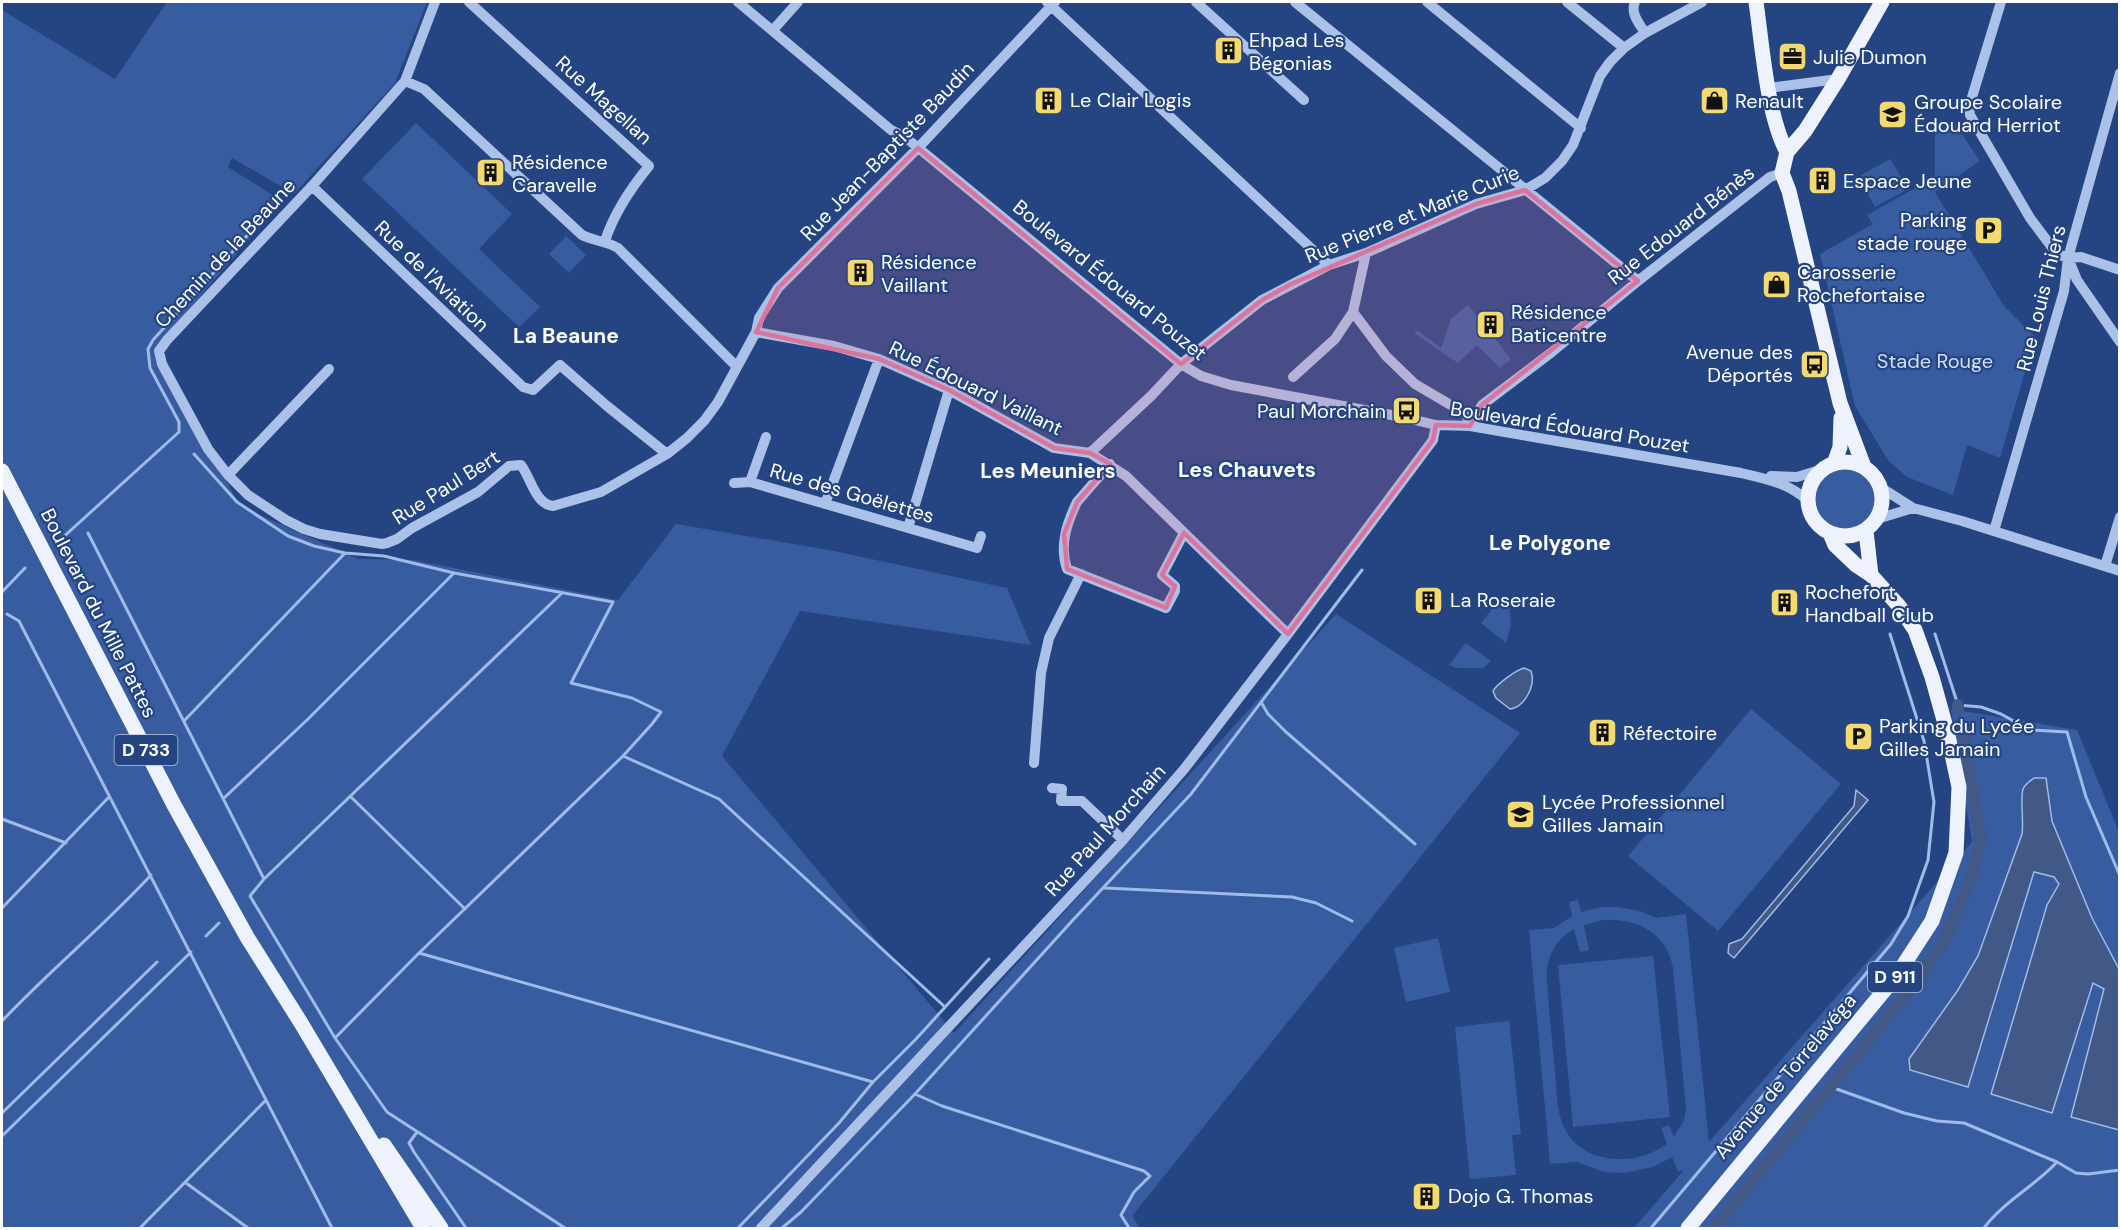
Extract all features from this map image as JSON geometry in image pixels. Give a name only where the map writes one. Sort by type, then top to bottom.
[{"type":"main road","points":[[1756,2],[1769,88],[1780,138],[1787,152]]},
{"type":"main road","points":[[1871,576],[1871,525],[1881,509],[1880,487],[1877,480],[1864,467],[1840,403],[1789,191],[1782,173],[1787,152],[1805,130],[1838,79],[1882,2]]},
{"type":"main road","points":[[1840,403],[1842,434],[1840,447],[1828,467],[1810,487],[1808,501],[1811,515],[1830,533],[1848,536],[1871,525]]},
{"type":"main road","points":[[1828,467],[1854,464],[1864,467]]},
{"type":"main road","name":"Boulevard du Mille Pattes","points":[[2,471],[174,805],[247,937],[301,1023]]},
{"type":"main road","name":"Avenue de Torrelavéga","points":[[1688,1228],[1897,975],[1932,921],[1956,853],[1959,787],[1932,677],[1909,620],[1871,576],[1835,545],[1830,533]]},
{"type":"main road","name":"D 733","points":[[301,1023],[423,1228]]},
{"type":"main road","name":"D 733","points":[[301,1023],[441,1228]]},
{"type":"main road","name":"Avenue de Torrelavéga","points":[[1682,1228],[1726,1180]]},
{"type":"street","points":[[312,186],[405,81],[435,2]]},
{"type":"street","name":"Rue Magellan","points":[[470,2],[650,166],[631,188],[605,241]]},
{"type":"street","name":"Boulevard Édouard Pouzet","points":[[738,2],[891,130],[905,137],[1181,364],[1201,376],[1231,386],[1436,425],[1470,426],[1741,473],[1788,486],[1808,501]]},
{"type":"street","points":[[773,30],[798,2]]},
{"type":"street","points":[[1196,2],[1304,100]]},
{"type":"street","points":[[1296,2],[1638,281]]},
{"type":"street","points":[[1427,2],[1581,128]]},
{"type":"street","points":[[1567,2],[1624,48]]},
{"type":"street","points":[[1635,2],[1633,7],[1635,18],[1645,33]]},
{"type":"street","name":"Rue Pierre et Marie Curie","points":[[1181,364],[1262,300],[1329,265],[1366,253],[1476,204],[1525,190],[1545,178],[1573,146],[1600,76],[1610,62],[1624,48],[1645,33],[1702,2]]},
{"type":"street","points":[[2001,2],[1970,107],[1970,115],[2030,218],[2057,254],[2068,258],[2081,256],[2120,270]]},
{"type":"street","points":[[1051,3],[1329,265]]},
{"type":"street","name":"Rue Jean-Baptiste Baudin","points":[[756,332],[759,318],[778,288],[918,148],[1051,3]]},
{"type":"street","name":"Rue Louis Thiers","points":[[1994,531],[2064,291],[2068,258],[2120,73]]},
{"type":"street","points":[[1769,88],[1838,79]]},
{"type":"street","points":[[405,81],[424,89],[582,235],[593,241],[605,241],[618,248],[737,367]]},
{"type":"street","name":"Rue Edouard Bénès","points":[[1470,426],[1482,405],[1552,352],[1770,177],[1782,173]]},
{"type":"street","name":"Rue de l'Aviation","points":[[312,186],[523,387],[533,390],[560,365],[667,454]]},
{"type":"street","name":"Chemin de la Beaune","points":[[312,186],[159,351],[162,364],[208,449],[228,475],[248,495],[304,529],[320,534],[382,544]]},
{"type":"street","points":[[1293,376],[1335,339],[1353,312],[1366,253]]},
{"type":"street","points":[[2068,258],[2077,280],[2120,342]]},
{"type":"street","points":[[1353,312],[1386,356],[1414,384],[1466,414],[1470,426]]},
{"type":"street","name":"Rue Édouard Vaillant","points":[[756,332],[834,346],[879,359],[949,390],[1054,448],[1090,453]]},
{"type":"street","name":"Rue Paul Bert","points":[[382,544],[397,539],[412,528],[478,492],[509,466],[521,465],[541,501],[546,505],[553,506],[601,492],[667,454],[704,421],[718,402],[756,332]]},
{"type":"street","points":[[825,504],[879,359]]},
{"type":"street","points":[[1181,364],[1151,396],[1090,453],[1126,476],[1288,634]]},
{"type":"street","points":[[228,475],[329,369]]},
{"type":"street","points":[[908,528],[949,390]]},
{"type":"street","name":"Rue Paul Morchain","points":[[761,1228],[1123,840],[1185,768],[1433,440],[1436,425]]},
{"type":"street","name":"Rue des Goëlettes","points":[[765,437],[750,482],[976,548],[981,536]]},
{"type":"street","points":[[1110,464],[1077,502],[1064,534],[1067,569],[1166,608],[1175,591],[1175,586],[1162,575],[1184,533]]},
{"type":"street","name":"Boulevard Édouard Pouzet","points":[[1741,473],[1797,477],[1828,467]]},
{"type":"street","points":[[734,483],[750,482]]},
{"type":"street","points":[[1880,487],[1913,508],[2120,571]]},
{"type":"street","points":[[1871,525],[1913,508]]},
{"type":"street","points":[[2105,566],[2120,517]]},
{"type":"street","points":[[1034,763],[1041,673],[1049,638],[1081,574]]},
{"type":"street","points":[[1052,788],[1062,789],[1061,801],[1082,801],[1123,840]]},
{"type":"highlighted area","points":[[918,148],[1181,364],[1262,300],[1291,284],[1476,204],[1525,190],[1638,281],[1482,405],[1470,426],[1436,425],[1433,440],[1288,634],[1184,533],[1162,575],[1175,586],[1166,608],[1067,569],[1064,534],[1077,502],[1110,464],[1090,453],[1054,448],[949,390],[879,359],[756,332],[778,288]]},
{"type":"green space","points":[[167,2],[427,2],[395,83],[294,194],[232,158],[228,167],[282,201],[155,349],[240,506],[358,559],[413,560],[618,600],[676,524],[829,550],[1007,588],[1031,645],[800,611],[722,756],[954,1033],[1336,614],[1520,733],[1132,1216],[1140,1228],[2,1228],[2,10],[115,79]]},
{"type":"green space","points":[[416,123],[512,214],[479,249],[540,307],[519,327],[362,179]]},
{"type":"green space","name":"Stade Rouge","points":[[1956,125],[1980,161],[1935,192],[2004,306],[2035,337],[2000,458],[1967,445],[1953,495],[1907,477],[1888,460],[1855,406],[1820,254],[1873,224],[1867,215],[1935,177],[1935,130]]},
{"type":"green space","points":[[1890,159],[1908,189],[1875,207],[1858,177]]},
{"type":"green space","points":[[566,236],[586,255],[569,273],[549,254]]},
{"type":"green space","points":[[1468,305],[1511,359],[1500,368],[1477,345],[1458,363],[1414,333],[1418,331],[1441,348],[1451,319]]},
{"type":"green space","points":[[1846,468],[1864,474],[1872,482],[1878,500],[1872,518],[1864,526],[1846,532],[1828,526],[1820,518],[1814,500],[1820,482],[1828,474]]},
{"type":"green space","points":[[1503,595],[1509,606],[1510,618],[1506,643],[1481,623]]},
{"type":"green space","points":[[1466,643],[1491,661],[1483,668],[1457,668],[1449,665]]},
{"type":"green space","points":[[1751,709],[1841,784],[1718,931],[1628,856]]},
{"type":"green space","points":[[1951,709],[2077,730],[2119,832],[2119,1228],[1634,1228],[1684,1170],[1678,1172],[1672,1157],[1653,1167],[1624,1173],[1604,1172],[1577,1162],[1550,1164],[1529,930],[1554,928],[1572,916],[1569,902],[1578,900],[1581,912],[1601,907],[1616,907],[1640,911],[1656,918],[1686,914],[1709,1142],[1972,842]],"holes":[[[1603,920],[1639,925],[1648,930],[1664,945],[1670,956],[1686,1109],[1684,1120],[1674,1137],[1669,1125],[1661,1128],[1667,1144],[1649,1154],[1623,1159],[1601,1157],[1581,1148],[1570,1137],[1560,1117],[1547,981],[1550,958],[1557,944],[1567,933],[1574,929],[1580,952],[1589,950],[1584,925]]]},
{"type":"green space","points":[[1438,938],[1450,992],[1406,1002],[1394,948]]},
{"type":"green space","points":[[1653,956],[1670,1117],[1573,1127],[1558,965]]},
{"type":"green space","points":[[1509,1021],[1521,1134],[1512,1135],[1516,1175],[1470,1179],[1455,1027]]},
{"type":"shaded area","points":[[1524,668],[1531,671],[1531,689],[1525,700],[1510,709],[1496,698],[1493,691],[1516,671]]},
{"type":"shaded area","points":[[2034,778],[2046,778],[2052,821],[2092,918],[2119,969],[2119,1130],[2071,1117],[2104,989],[2093,983],[2052,1113],[1991,1094],[2047,905],[2059,884],[2054,877],[2034,872],[1968,1087],[1910,1070],[1909,1059],[1958,990],[1978,956],[2022,834],[2023,789]]},
{"type":"shaded area","points":[[1856,790],[1868,800],[1734,958],[1728,953],[1729,944],[1742,939],[1854,806]]},
{"type":"waterway","points":[[60,540],[179,432],[179,422],[150,368],[148,349],[153,340],[271,209]]},
{"type":"waterway","points":[[194,454],[237,502],[288,536],[314,546],[345,553],[384,556],[454,573],[613,602],[571,683],[632,698],[661,712],[623,756],[419,953],[335,1038]]},
{"type":"waterway","points":[[88,533],[264,879]]},
{"type":"waterway","points":[[184,721],[345,553]]},
{"type":"waterway","points":[[2,592],[25,568]]},
{"type":"waterway","points":[[782,1228],[801,1212],[915,1094],[1191,794],[1362,570]]},
{"type":"waterway","points":[[224,798],[307,720],[454,573]]},
{"type":"waterway","points":[[562,593],[264,879],[250,896],[335,1038],[387,1112],[565,1228]]},
{"type":"waterway","points":[[7,614],[19,621],[332,1228]]},
{"type":"waterway","points":[[1651,1228],[1891,944],[1908,916],[1928,860],[1934,802],[1924,741],[1890,634]]},
{"type":"waterway","points":[[1935,634],[1958,705],[1981,707],[2001,714],[2030,730],[2067,732],[2086,797],[2120,876]]},
{"type":"waterway","points":[[1261,702],[1268,714],[1286,732],[1415,844]]},
{"type":"waterway","points":[[1714,1228],[1906,995],[1943,944],[1969,885],[1981,840],[1961,724]]},
{"type":"waterway","points":[[623,756],[719,799],[945,1007]]},
{"type":"waterway","points":[[2,908],[109,797]]},
{"type":"waterway","points":[[351,797],[465,909]]},
{"type":"waterway","points":[[2,819],[66,843]]},
{"type":"waterway","points":[[2,1021],[151,875]]},
{"type":"waterway","points":[[1105,888],[1292,897],[1316,903],[1352,921]]},
{"type":"waterway","points":[[206,936],[219,923]]},
{"type":"waterway","points":[[2,1136],[191,952]]},
{"type":"waterway","points":[[419,953],[873,1082]]},
{"type":"waterway","points":[[738,1228],[839,1123],[873,1082],[989,959]]},
{"type":"waterway","points":[[2,1113],[157,962]]},
{"type":"waterway","points":[[1831,1087],[1904,1113],[1937,1121],[1964,1123],[2057,1162],[2076,1173],[2088,1174],[2120,1170]]},
{"type":"waterway","points":[[915,1094],[942,1106],[1144,1171],[1150,1176],[1134,1192],[1121,1215],[1129,1228]]},
{"type":"waterway","points":[[140,1228],[266,1100]]},
{"type":"waterway","points":[[417,1132],[409,1143],[466,1228]]},
{"type":"waterway","points":[[1984,1228],[2000,1210],[2057,1162]]},
{"type":"waterway","points":[[186,1183],[248,1228]]},
{"type":"place","name":"Ehpad Les Bégonias","points":[[1228,51]]},
{"type":"place","name":"Julie Dumon","points":[[1792,57]]},
{"type":"place","name":"Le Clair Logis","points":[[1049,100]]},
{"type":"place","name":"Renault","points":[[1714,101]]},
{"type":"place","name":"Groupe Scolaire Édouard Herriot","points":[[1893,114]]},
{"type":"place","name":"Résidence Caravelle","points":[[491,173]]},
{"type":"place","name":"Espace Jeune","points":[[1822,181]]},
{"type":"place","name":"Parking stade rouge","points":[[1988,231]]},
{"type":"place","name":"Résidence Vaillant","points":[[860,273]]},
{"type":"place","name":"Carosserie Rochefortaise","points":[[1776,284]]},
{"type":"place","name":"Résidence Baticentre","points":[[1490,324]]},
{"type":"place","name":"Avenue des Déportés","points":[[1814,364]]},
{"type":"place","name":"Paul Morchain","points":[[1407,411]]},
{"type":"place","name":"La Roseraie","points":[[1429,600]]},
{"type":"place","name":"Rochefort Handball Club","points":[[1784,603]]},
{"type":"place","name":"Réfectoire","points":[[1602,733]]},
{"type":"place","name":"Parking du Lycée Gilles Jamain","points":[[1858,737]]},
{"type":"place","name":"Lycée Professionnel Gilles Jamain","points":[[1521,814]]},
{"type":"place","name":"Dojo G. Thomas","points":[[1427,1196]]},
{"type":"district","name":"La Beaune","points":[[566,336]]},
{"type":"district","name":"Les Chauvets","points":[[1247,470]]},
{"type":"district","name":"Les Meuniers","points":[[1048,471]]},
{"type":"district","name":"Le Polygone","points":[[1550,543]]}]
